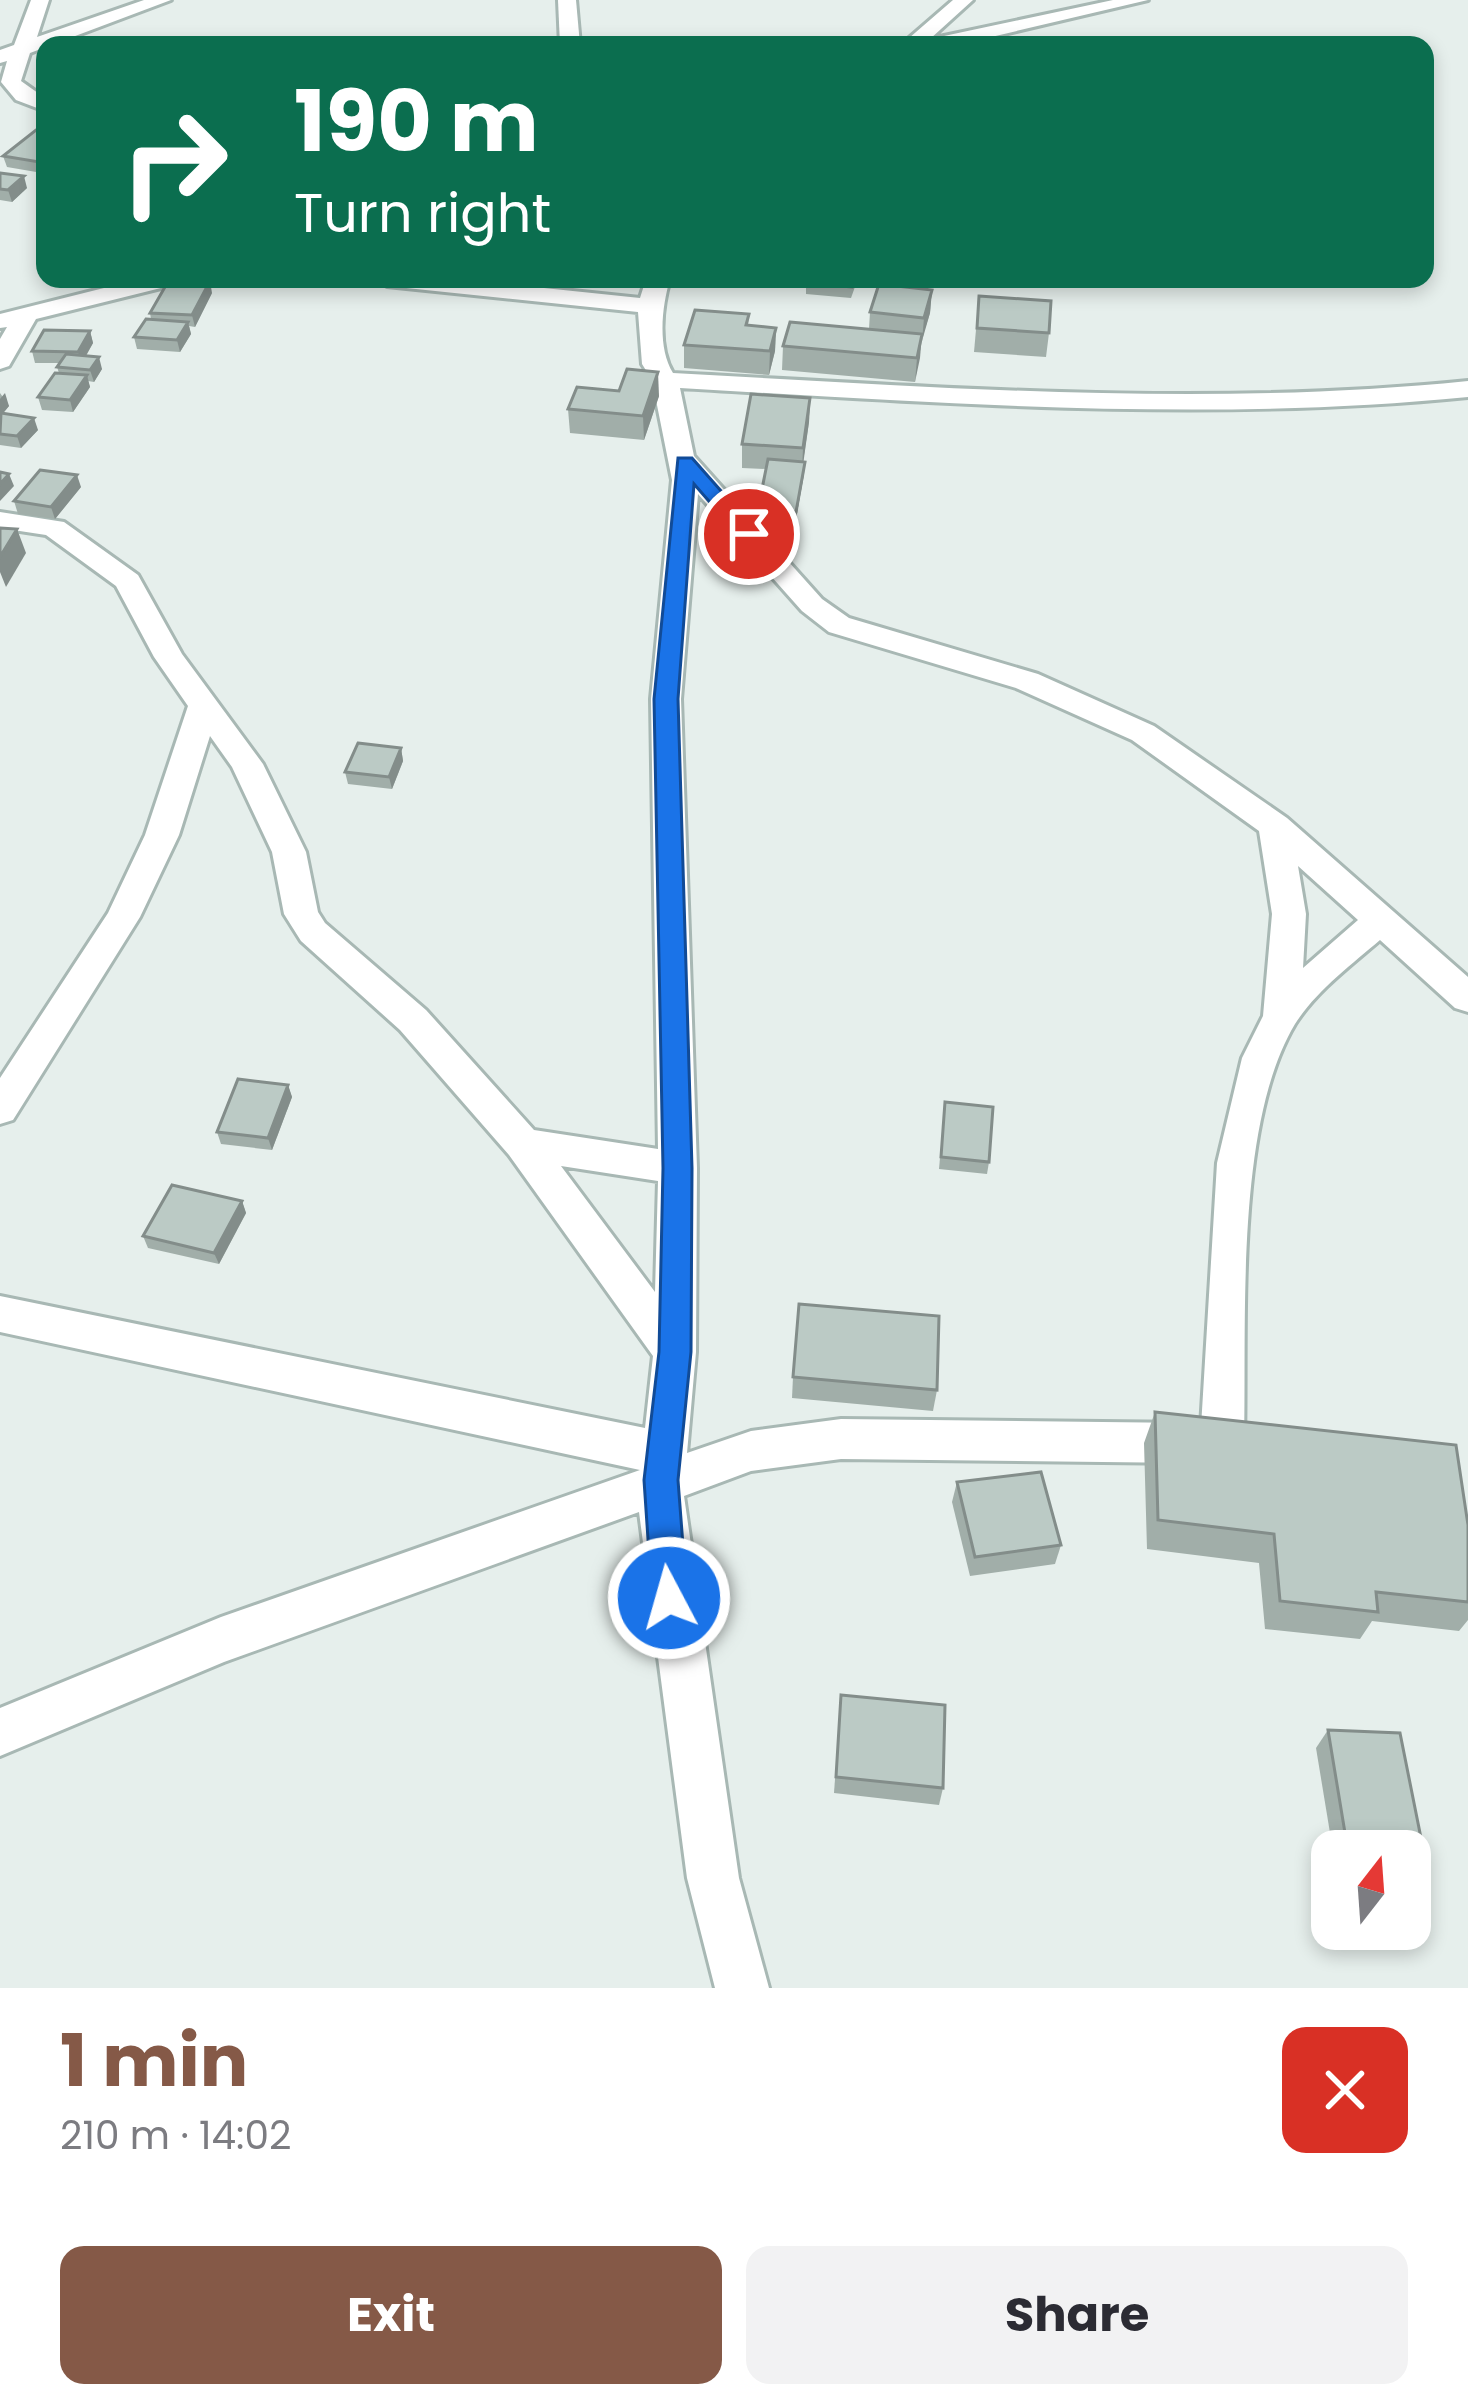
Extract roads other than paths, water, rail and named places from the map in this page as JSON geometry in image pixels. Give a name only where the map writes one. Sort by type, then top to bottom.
[{"type":"street","points":[[36,100],[14,89],[9,54],[32,34],[40,0]]},
{"type":"street","points":[[60,36],[162,0]]},
{"type":"street","points":[[567,0],[569,36]]},
{"type":"street","points":[[921,36],[964,0]]},
{"type":"street","points":[[972,36],[1139,0]]},
{"type":"street","points":[[0,361],[13,318],[133,288]]},
{"type":"street","points":[[572,288],[654,292],[655,364],[665,380],[685,462],[666,699],[678,1168],[675,1352],[663,1466],[669,1598],[713,1878],[742,1988]]},
{"type":"street","points":[[665,380],[1016,400],[1360,400],[1460,393]]},
{"type":"street","points":[[685,462],[812,605],[839,625],[1027,681],[1089,706],[1196,766],[1275,826],[1468,998]]},
{"type":"street","points":[[0,520],[54,528],[128,580],[169,657],[247,764],[289,852],[301,914],[313,932],[413,1020],[523,1144],[675,1352]]},
{"type":"street","points":[[0,1109],[123,917],[162,836],[204,705]]},
{"type":"street","points":[[1275,826],[1288,914],[1281,1015]]},
{"type":"street","points":[[1222,1443],[1233,1217],[1245,1100],[1281,1015],[1378,922]]},
{"type":"street","points":[[523,1144],[678,1168]]},
{"type":"street","points":[[0,1315],[663,1466]]},
{"type":"street","points":[[0,1732],[663,1466],[841,1439],[1268,1446]]}]
